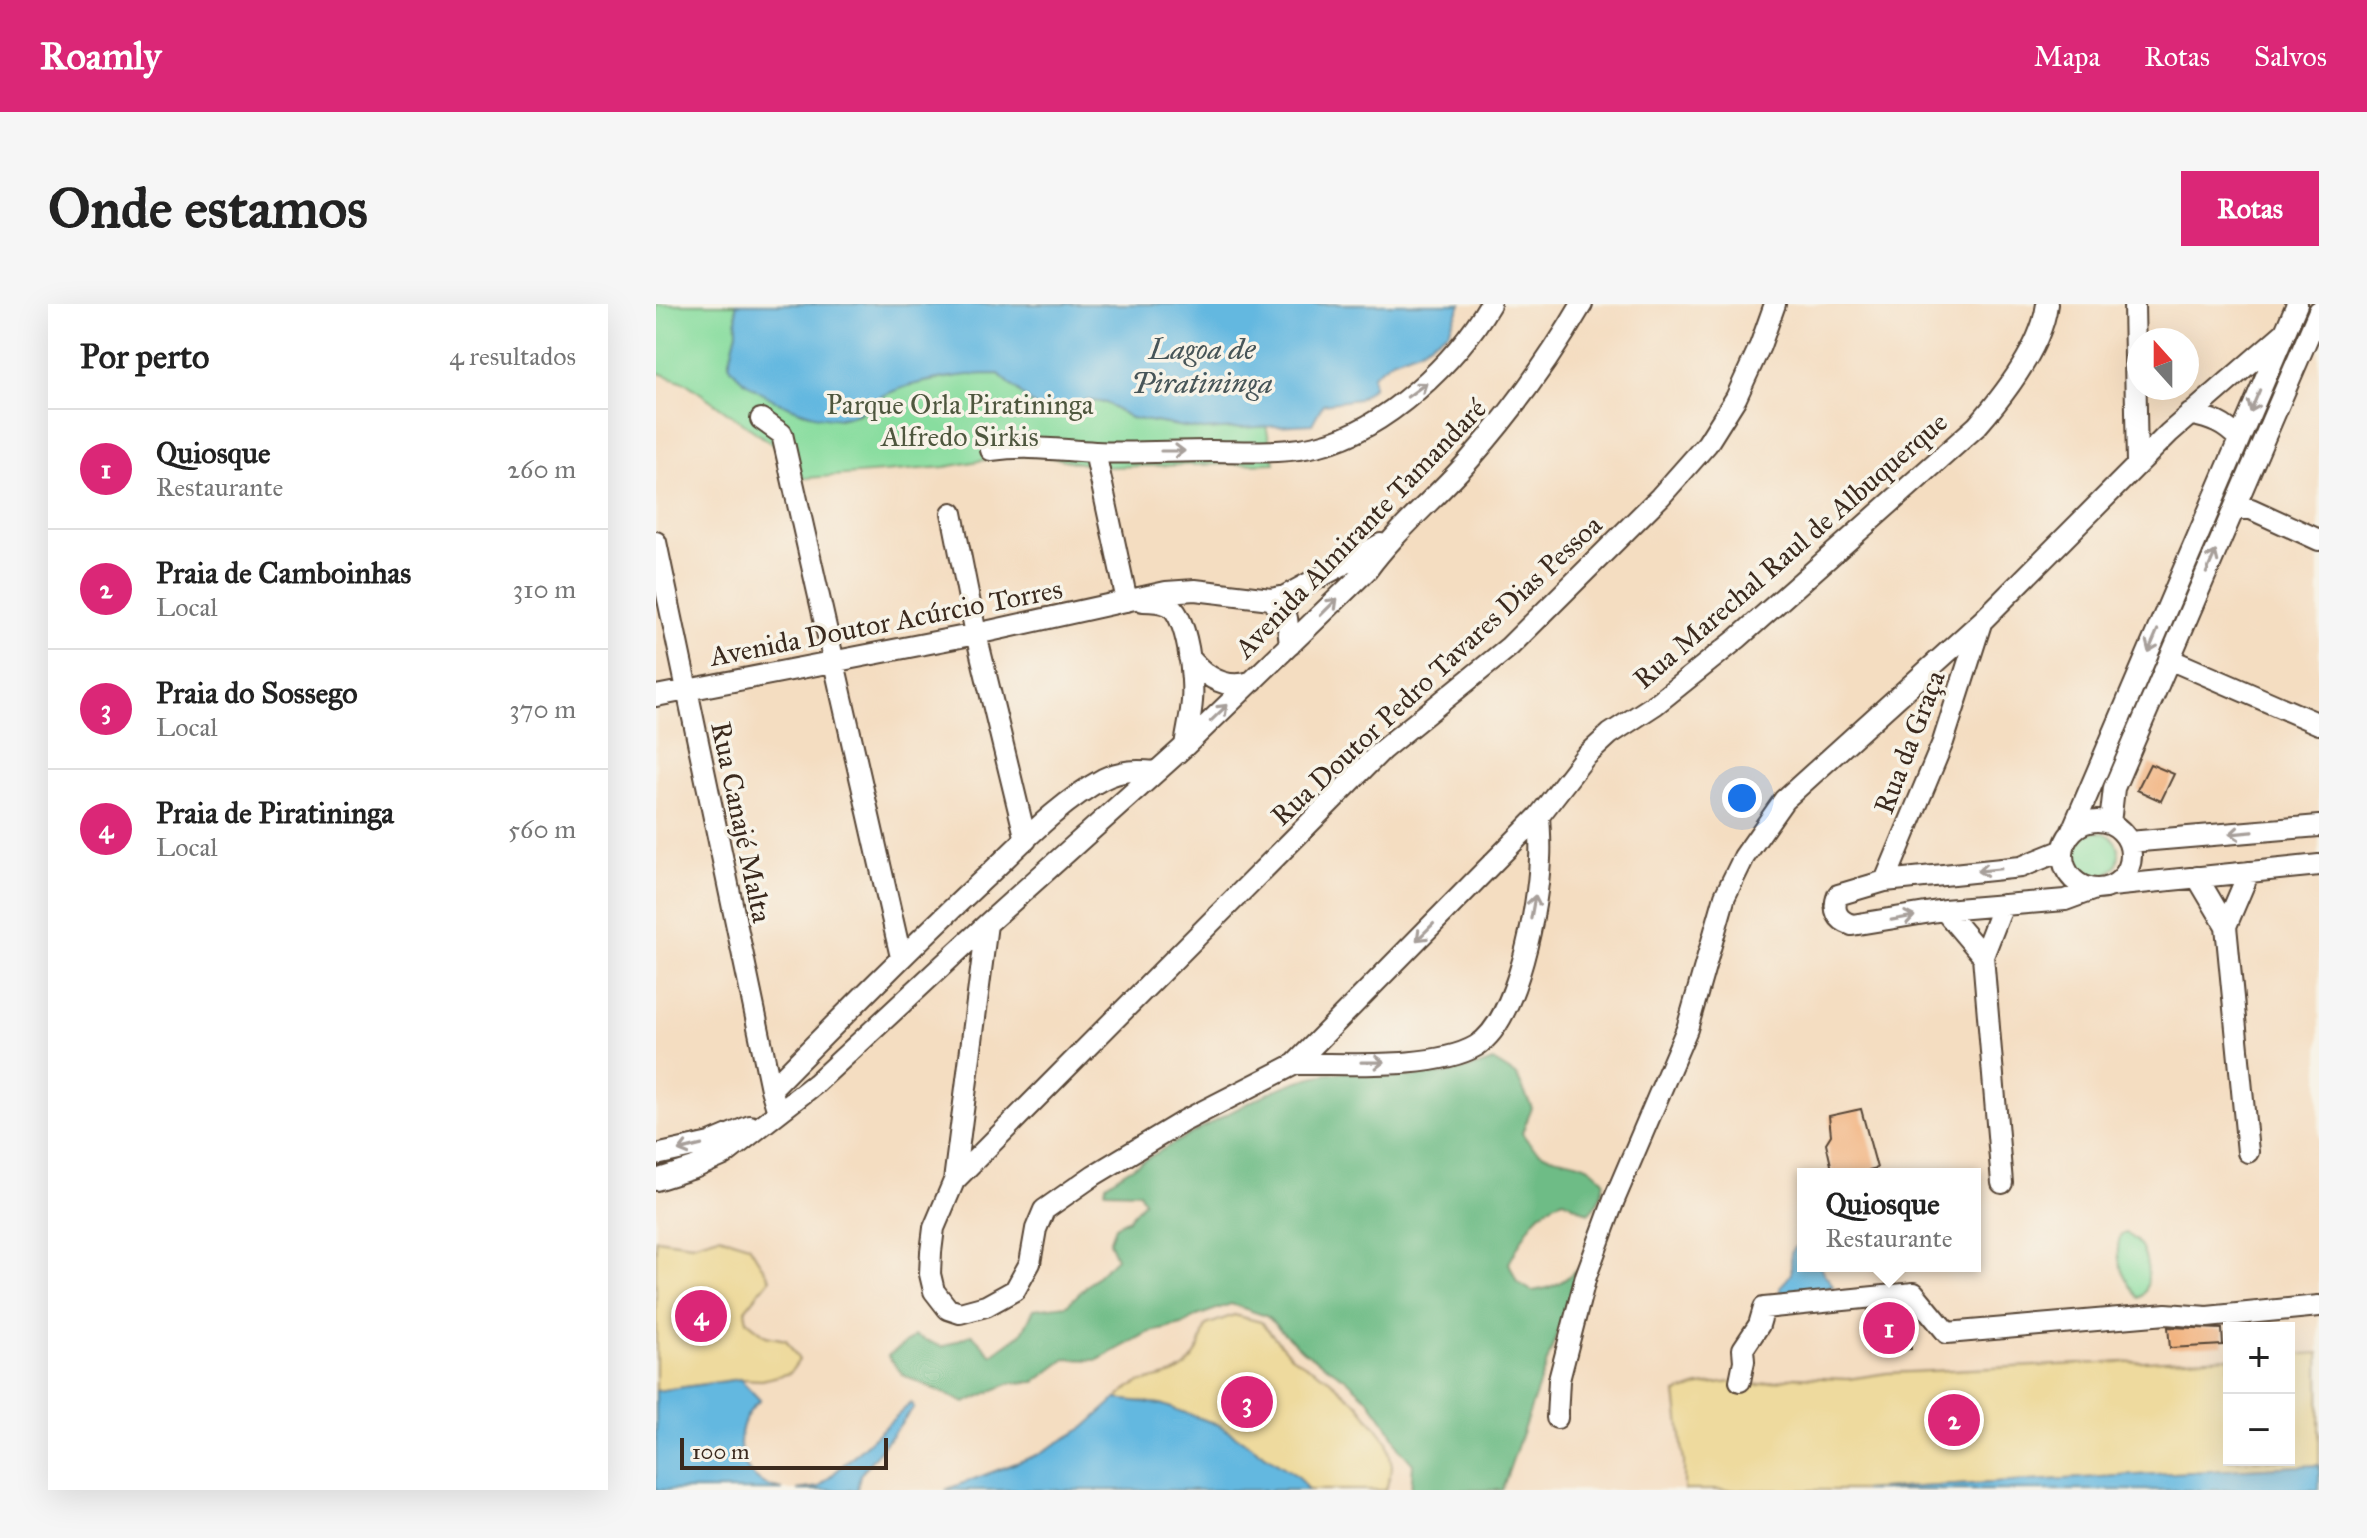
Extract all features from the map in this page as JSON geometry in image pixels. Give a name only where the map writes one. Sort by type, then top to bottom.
[{"type":"street","points":[[991,450],[1039,446],[1095,452],[1274,450],[1318,446],[1368,425],[1428,382],[1449,362],[1490,304]]},
{"type":"street","name":"Avenida Almirante Tamandaré","points":[[656,1180],[724,1155],[847,1057],[987,924],[1185,746],[1367,570],[1391,537],[1470,459],[1521,397],[1559,344],[1582,304]]},
{"type":"street","name":"Rua Doutor Pedro Tavares Dias Pessoa","points":[[954,1181],[1382,750],[1509,647],[1660,497],[1707,444],[1736,398],[1775,304]]},
{"type":"street","name":"Rua Marechal Raul de Albuquerque","points":[[987,924],[954,1181],[934,1228],[930,1274],[940,1300],[948,1309],[960,1313],[986,1306],[1015,1290],[1030,1263],[1036,1229],[1044,1210],[1094,1175],[1184,1121],[1295,1064],[1539,816],[1584,758],[1610,734],[1656,704],[1737,639],[1977,426],[2000,399],[2024,361],[2039,332],[2047,304]]},
{"type":"street","points":[[2134,304],[2137,464]]},
{"type":"street","points":[[2297,304],[2067,841],[2063,860],[2072,878],[2080,884],[2103,887],[2319,865]]},
{"type":"street","points":[[2110,823],[2114,788],[2169,659],[2242,504],[2316,326]]},
{"type":"street","points":[[1557,1418],[1559,1380],[1586,1276],[1614,1200],[1687,1029],[1725,896],[1738,867],[1784,800],[1982,621],[2190,414],[2284,333]]},
{"type":"street","points":[[2190,414],[2215,419],[2239,439]]},
{"type":"street","points":[[761,419],[782,434],[901,957]]},
{"type":"street","points":[[1095,452],[1127,601]]},
{"type":"street","points":[[2242,504],[2319,540]]},
{"type":"street","points":[[952,513],[976,634],[1026,840]]},
{"type":"street","name":"Avenida Doutor Acúrcio Torres","points":[[656,696],[834,663],[1166,592],[1219,593],[1271,599],[1297,591],[1391,537]]},
{"type":"street","name":"Rua Canajé Malta","points":[[656,542],[777,1114]]},
{"type":"street","points":[[1185,746],[1192,702],[1189,657],[1183,629],[1190,606],[1202,597],[1219,593]]},
{"type":"street","points":[[1271,599],[1287,618],[1290,645]]},
{"type":"street","name":"Avenida Doutor Acúrcio Torres","points":[[1127,601],[1155,601],[1168,605],[1178,615],[1183,629]]},
{"type":"street","name":"Rua da Graça","points":[[1885,881],[1943,742],[1982,621]]},
{"type":"street","points":[[1189,657],[1200,671],[1220,682],[1239,686],[1253,681]]},
{"type":"street","points":[[2169,659],[2319,724]]},
{"type":"street","points":[[771,1089],[901,957],[1074,799],[1105,778],[1123,771],[1156,772]]},
{"type":"street","name":"Rua Marechal Raul de Albuquerque","points":[[1295,1064],[1445,1058],[1475,1047],[1489,1036],[1501,1021],[1523,961],[1540,861],[1539,816]]},
{"type":"street","points":[[2089,821],[2110,823],[2129,842],[2131,863],[2120,880],[2065,900],[1944,910],[1852,925],[1841,921],[1836,912],[1838,895],[1885,881],[2021,867],[2067,841],[2089,821]]},
{"type":"street","points":[[2129,842],[2319,826]]},
{"type":"street","points":[[2226,926],[2249,872]]},
{"type":"street","points":[[2197,877],[2226,926],[2248,1152]]},
{"type":"street","points":[[2002,1183],[1983,956],[2003,905]]},
{"type":"street","points":[[1944,910],[1983,956]]},
{"type":"street","name":"Avenida Almirante Tamandaré","points":[[656,1155],[710,1143],[777,1114]]},
{"type":"street","points":[[1740,1381],[1743,1349],[1759,1325],[1764,1308],[1914,1293],[1947,1333],[2166,1314],[2207,1317],[2319,1306]]},
{"type":"green space","name":"Parque Orla Piratininga Alfredo Sirkis","points":[[656,304],[736,304],[737,332],[729,364],[802,412],[839,419],[859,414],[876,399],[904,386],[967,374],[999,374],[1040,411],[1049,415],[1086,400],[1106,403],[1131,418],[1203,430],[1266,426],[1275,463],[1099,467],[1045,456],[1007,456],[945,467],[783,480],[775,446],[686,383],[656,372]]},
{"type":"green space","points":[[2097,832],[2112,839],[2119,854],[2112,869],[2097,876],[2082,869],[2075,854],[2082,839]]},
{"type":"green space","points":[[1493,1061],[1517,1076],[1532,1108],[1522,1133],[1530,1143],[1546,1155],[1589,1167],[1604,1180],[1600,1198],[1588,1213],[1564,1200],[1544,1210],[1530,1225],[1509,1263],[1517,1282],[1532,1291],[1556,1285],[1575,1270],[1574,1285],[1502,1490],[1411,1490],[1413,1464],[1369,1400],[1345,1378],[1303,1351],[1266,1316],[1231,1304],[1182,1325],[1147,1333],[1098,1360],[1066,1359],[1035,1382],[1010,1383],[965,1403],[903,1375],[888,1356],[915,1336],[943,1347],[972,1334],[992,1355],[1022,1333],[1034,1309],[1067,1305],[1116,1258],[1109,1242],[1115,1226],[1129,1219],[1144,1201],[1139,1192],[1105,1191],[1106,1184],[1150,1156],[1251,1102],[1308,1078],[1329,1074],[1349,1072],[1375,1076],[1423,1076],[1465,1070]]},
{"type":"green space","points":[[2126,1233],[2140,1245],[2147,1267],[2148,1282],[2139,1298],[2119,1260],[2121,1235]]},
{"type":"sand","points":[[719,1236],[749,1245],[770,1279],[745,1310],[747,1321],[766,1336],[786,1340],[799,1360],[790,1373],[762,1380],[739,1379],[656,1391],[656,1239],[692,1244]]},
{"type":"sand","points":[[1234,1315],[1261,1322],[1291,1356],[1329,1379],[1358,1404],[1387,1441],[1392,1466],[1386,1490],[1308,1490],[1297,1476],[1219,1425],[1160,1404],[1117,1399],[1136,1384],[1177,1372],[1197,1352],[1206,1325]]},
{"type":"sand","points":[[2319,1353],[2319,1465],[1863,1490],[1684,1490],[1676,1393],[1699,1386],[1740,1381],[1758,1385],[1795,1377],[1848,1379],[1887,1373],[2223,1357],[2223,1466],[2295,1466],[2295,1355]]},
{"type":"water","name":"Lagoa de Piratininga","points":[[736,304],[1461,304],[1449,331],[1419,350],[1392,360],[1373,375],[1373,387],[1358,399],[1323,404],[1312,424],[1203,430],[1131,418],[1106,403],[1086,400],[1049,415],[1040,411],[999,374],[926,381],[884,395],[848,417],[814,415],[763,394],[736,374],[729,364],[737,332]]},
{"type":"water","points":[[1797,1245],[1797,1272],[1823,1272],[1833,1287],[1780,1295],[1780,1288],[1791,1274],[1791,1253]]},
{"type":"water","points":[[740,1379],[760,1400],[743,1425],[740,1439],[746,1466],[767,1485],[783,1490],[656,1490],[656,1391]]},
{"type":"water","points":[[1116,1399],[1160,1404],[1219,1425],[1297,1476],[1308,1490],[945,1490],[1037,1455],[1085,1427]]},
{"type":"water","points":[[911,1403],[914,1407],[860,1475],[857,1490],[797,1490],[819,1487]]},
{"type":"water","points":[[2319,1465],[2319,1490],[1863,1490]]},
{"type":"building","points":[[2150,764],[2174,774],[2161,801],[2137,790]]},
{"type":"building","points":[[1861,1109],[1877,1168],[1832,1168],[1826,1143],[1831,1135],[1829,1116]]},
{"type":"building","points":[[1906,1307],[1911,1349],[1872,1353],[1868,1311]]},
{"type":"building","points":[[2168,1327],[2222,1329],[2223,1345],[2170,1348]]},
{"type":"place","name":"Praia de Piratininga","points":[[701,1316]]},
{"type":"place","name":"Quiosque","points":[[1889,1328]]},
{"type":"place","name":"Praia do Sossego","points":[[1247,1402]]},
{"type":"place","name":"Praia de Camboinhas","points":[[1954,1420]]}]
